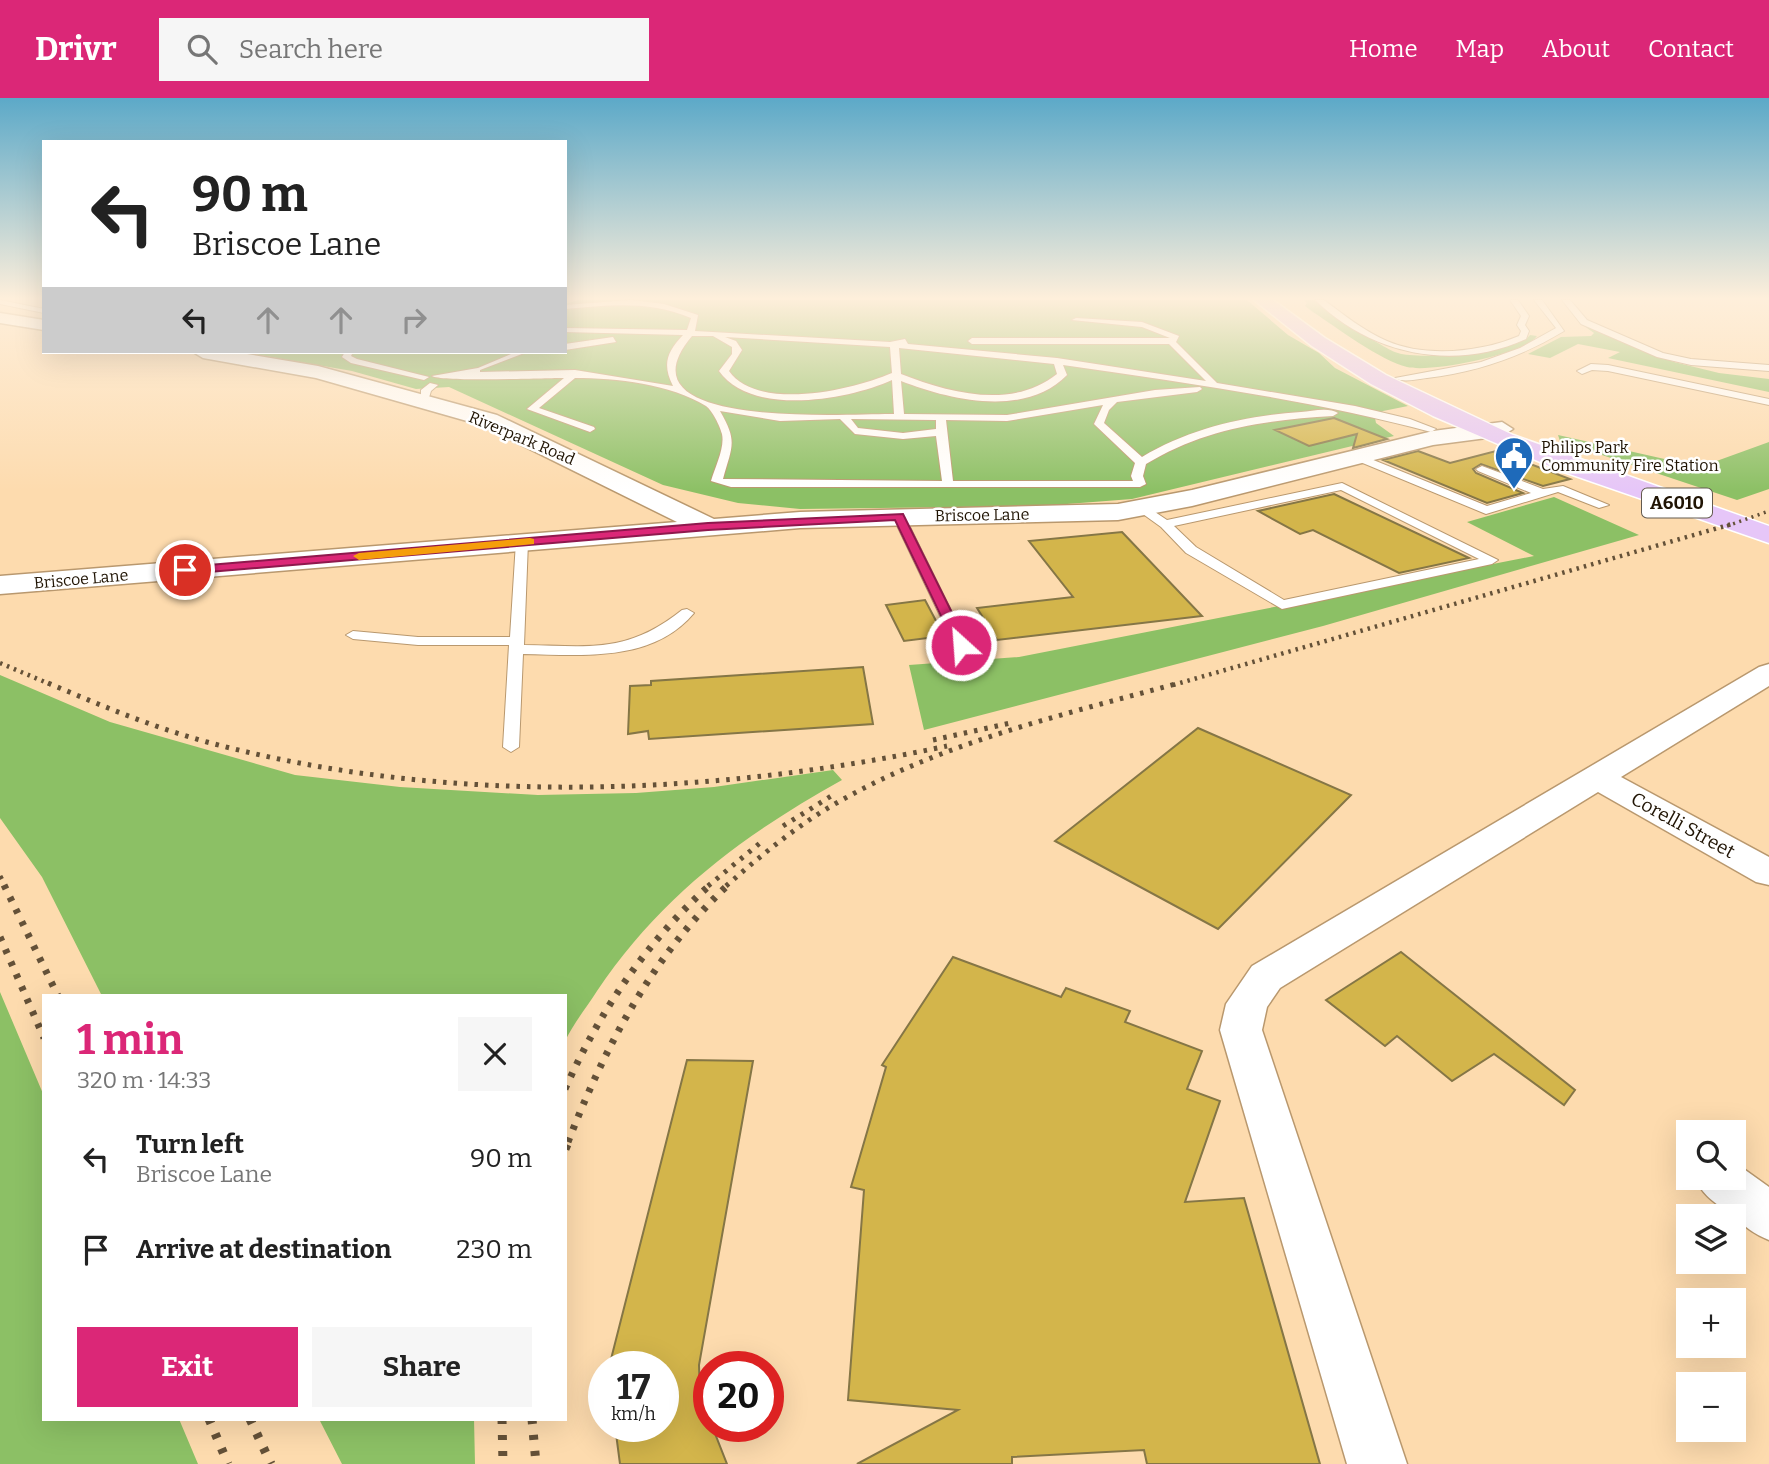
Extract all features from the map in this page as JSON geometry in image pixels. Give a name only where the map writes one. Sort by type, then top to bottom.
[{"type":"highway","name":"A6010","points":[[1351,364],[1431,424],[1483,427],[1769,523]]},
{"type":"highway","name":"A6010","points":[[1379,364],[1483,427],[1769,535]]},
{"type":"street","name":"Riverpark Road","points":[[271,364],[431,387],[489,420],[708,526]]},
{"type":"street","name":"Briscoe Lane","points":[[0,585],[708,526],[1142,509],[1357,457],[1431,424],[1483,427]]},
{"type":"street","points":[[1377,1464],[1241,1030],[1247,1004],[1266,977],[1769,673]]},
{"type":"street","name":"Corelli Street","points":[[1598,778],[1769,873]]},
{"type":"street","points":[[1734,1190],[1769,1217]]},
{"type":"lane","points":[[366,364],[424,377],[431,387]]},
{"type":"lane","points":[[431,387],[499,364]]},
{"type":"lane","points":[[670,364],[671,374],[679,390]]},
{"type":"lane","points":[[730,364],[724,371],[736,386],[759,392],[793,396],[839,394],[869,387],[895,375],[928,389],[957,395],[1007,397],[1042,391],[1051,386],[1062,375],[1058,364]]},
{"type":"lane","points":[[895,364],[899,416]]},
{"type":"lane","points":[[1069,364],[1217,386],[1431,424]]},
{"type":"lane","points":[[1191,364],[1217,386]]},
{"type":"lane","points":[[1400,378],[1464,372],[1488,364]]},
{"type":"lane","points":[[1714,364],[1769,368]]},
{"type":"lane","points":[[1582,371],[1591,367],[1608,368],[1769,402]]},
{"type":"lane","points":[[431,387],[448,378],[476,373],[575,373],[644,381],[679,390],[713,407],[780,417],[1007,418],[1155,393],[1217,386]]},
{"type":"lane","points":[[575,373],[532,409],[590,429]]},
{"type":"lane","points":[[1113,401],[1104,409],[1099,424],[1140,462]]},
{"type":"lane","points":[[713,407],[727,432],[728,443],[717,481],[721,483],[1140,484],[1137,476],[1140,462]]},
{"type":"lane","points":[[1140,462],[1198,432],[1256,419],[1297,419],[1357,411]]},
{"type":"lane","points":[[843,416],[855,431],[865,434],[903,436],[941,432]]},
{"type":"lane","points":[[941,418],[948,483]]},
{"type":"lane","points":[[1357,457],[1486,510],[1559,488],[1603,505]]},
{"type":"lane","points":[[1482,469],[1542,493]]},
{"type":"lane","points":[[1255,481],[1283,497]]},
{"type":"lane","points":[[1142,509],[1165,524],[1191,550],[1282,605],[1492,560],[1342,486],[1165,524]]},
{"type":"lane","points":[[899,517],[961,645]]},
{"type":"lane","points":[[511,747],[522,542]]},
{"type":"lane","points":[[353,635],[418,641],[601,649],[656,637],[687,613]]},
{"type":"green space","points":[[310,364],[1330,364],[1408,406],[1383,411],[1375,418],[1376,423],[1394,436],[1132,499],[1041,506],[800,509],[738,503],[663,485],[449,387],[416,389],[352,371]]},
{"type":"green space","points":[[1396,364],[1461,364],[1419,368]]},
{"type":"green space","points":[[1635,364],[1681,364],[1719,373],[1769,379],[1769,392]]},
{"type":"green space","points":[[1558,435],[1700,467],[1769,442],[1769,489],[1737,500],[1560,441]]},
{"type":"green space","points":[[1554,497],[1639,535],[1323,626],[924,730],[909,665],[1019,657],[1534,556],[1467,522]]},
{"type":"green space","points":[[0,675],[110,722],[295,775],[400,787],[538,795],[636,793],[714,787],[833,770],[842,780],[738,846],[676,897],[622,957],[567,1038],[567,994],[101,994],[42,877],[0,818]]},
{"type":"green space","points":[[0,992],[42,1091],[42,1421],[180,1421],[198,1464],[0,1464]]},
{"type":"green space","points":[[320,1421],[474,1421],[475,1464],[342,1464]]},
{"type":"building","points":[[1334,418],[1387,439],[1353,448],[1357,434],[1309,446],[1275,430]]},
{"type":"building","points":[[1418,451],[1450,463],[1496,451],[1570,479],[1543,486],[1481,464],[1473,469],[1476,473],[1523,493],[1487,503],[1383,460]]},
{"type":"building","points":[[1334,494],[1469,558],[1399,573],[1313,530],[1300,534],[1258,511]]},
{"type":"building","points":[[1122,532],[1202,616],[997,640],[977,608],[1073,597],[1029,541]]},
{"type":"building","points":[[925,600],[944,636],[904,641],[886,605]]},
{"type":"building","points":[[863,667],[873,724],[649,739],[648,731],[628,734],[630,686],[651,685],[651,681]]},
{"type":"building","points":[[1198,728],[1351,795],[1218,929],[1055,841]]},
{"type":"building","points":[[1401,952],[1575,1090],[1564,1105],[1494,1054],[1452,1081],[1397,1036],[1385,1046],[1326,1000]]},
{"type":"building","points":[[953,957],[1061,997],[1066,988],[1130,1011],[1125,1022],[1202,1051],[1187,1089],[1220,1101],[1185,1202],[1244,1198],[1320,1464],[1147,1464],[1144,1450],[1012,1457],[1012,1464],[857,1464],[958,1410],[848,1400],[864,1190],[851,1187],[886,1067],[882,1065]]},
{"type":"building","points":[[687,1060],[753,1061],[701,1351],[693,1351],[693,1442],[718,1442],[727,1464],[620,1464],[617,1442],[679,1442],[679,1351],[613,1351]]},
{"type":"railway","points":[[1727,526],[1769,511]]},
{"type":"railway","points":[[1173,685],[1732,524]]},
{"type":"railway","points":[[0,663],[52,685]]},
{"type":"railway","points":[[48,683],[146,723],[207,742],[297,763],[389,777],[482,785],[576,787],[670,784],[764,776],[947,746]]},
{"type":"railway","points":[[726,886],[810,819],[864,788],[907,768],[996,735],[1179,683]]},
{"type":"railway","points":[[933,740],[1015,722]]},
{"type":"railway","points":[[783,826],[836,793]]},
{"type":"railway","points":[[708,886],[760,843]]},
{"type":"railway","points":[[0,876],[5,886]]},
{"type":"railway","points":[[4,885],[57,994]]},
{"type":"railway","points":[[567,1085],[593,1032],[627,979],[665,930],[710,885]]},
{"type":"railway","points":[[568,1142],[598,1072],[633,1004],[676,942],[728,885]]},
{"type":"railway","points":[[0,937],[42,1033]]},
{"type":"railway","points":[[567,1144],[569,1140]]},
{"type":"railway","points":[[210,1421],[228,1464]]},
{"type":"railway","points":[[251,1421],[271,1464]]},
{"type":"railway","points":[[502,1421],[503,1464]]},
{"type":"railway","points":[[532,1421],[536,1464]]},
{"type":"slow traffic","points":[[359,556],[530,541]]},
{"type":"place","name":"Philips Park Community Fire Station","points":[[1514,490]]},
{"type":"route","points":[[185,570],[708,526],[899,517],[961,645]]}]
